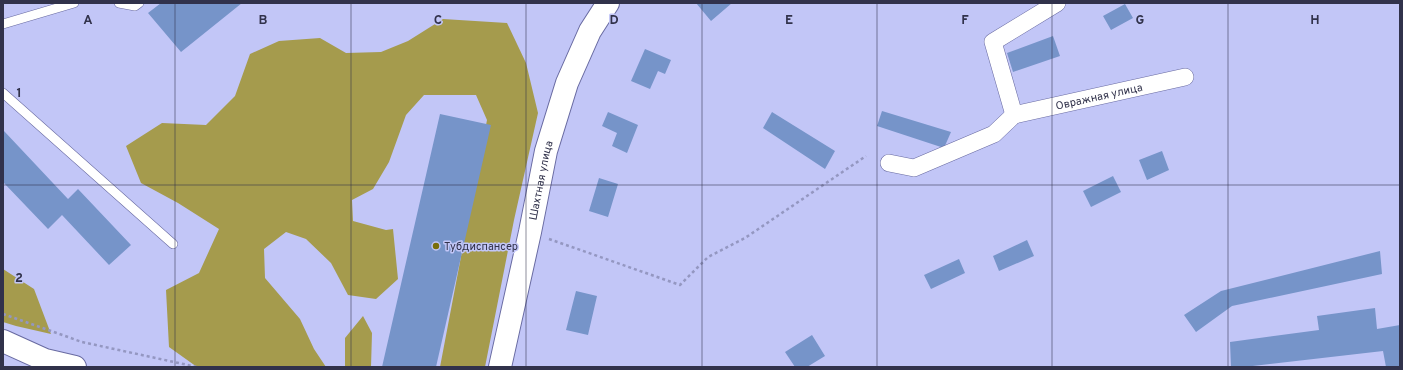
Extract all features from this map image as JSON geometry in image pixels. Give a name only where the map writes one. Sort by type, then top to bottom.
[{"type":"main road","name":"Шахтная улица","points":[[500,367],[530,232],[546,151],[567,83],[590,32],[608,3]]},
{"type":"main road","points":[[3,342],[45,360],[75,367]]},
{"type":"street","points":[[889,163],[914,168],[994,134],[1014,115],[993,42],[1057,3]]},
{"type":"street","name":"Овражная улица","points":[[1014,115],[1185,77]]},
{"type":"lane","points":[[3,24],[74,3]]},
{"type":"lane","points":[[119,3],[135,6],[138,3]]},
{"type":"lane","points":[[3,93],[173,244]]},
{"type":"path","points":[[530,232],[680,285],[708,257],[745,238],[866,156]]},
{"type":"path","points":[[3,314],[82,342],[197,367]]},
{"type":"shaded area","points":[[443,19],[507,23],[526,63],[538,113],[514,220],[485,367],[440,367],[487,120],[476,95],[424,95],[406,115],[389,162],[373,189],[352,200],[353,221],[386,230],[393,229],[398,279],[376,299],[348,295],[331,263],[306,239],[286,232],[264,249],[265,278],[300,319],[314,349],[326,367],[197,367],[169,347],[166,290],[199,273],[219,229],[178,203],[141,183],[126,146],[162,123],[206,125],[235,96],[250,54],[279,41],[320,38],[346,53],[381,52],[408,41]]},
{"type":"shaded area","points":[[3,269],[34,289],[51,334],[3,322]]},
{"type":"shaded area","points":[[363,316],[372,333],[371,367],[345,367],[345,338]]},
{"type":"building","points":[[161,3],[242,3],[181,52],[148,13]]},
{"type":"building","points":[[696,3],[732,3],[711,21]]},
{"type":"building","points":[[1125,4],[1133,18],[1111,30],[1103,16]]},
{"type":"building","points":[[1053,36],[1060,56],[1013,72],[1007,53]]},
{"type":"building","points":[[645,49],[671,60],[665,74],[658,71],[650,89],[631,81]]},
{"type":"building","points":[[882,111],[951,132],[944,148],[877,126]]},
{"type":"building","points":[[608,112],[638,125],[627,153],[612,146],[617,133],[602,126]]},
{"type":"building","points":[[772,112],[835,151],[825,169],[763,128]]},
{"type":"building","name":"Тубдиспансер","points":[[440,114],[491,125],[436,367],[382,367]]},
{"type":"building","points":[[4,131],[68,199],[78,189],[131,245],[109,265],[62,215],[48,229],[3,182]]},
{"type":"building","points":[[1162,151],[1169,170],[1147,180],[1139,160]]},
{"type":"building","points":[[1113,176],[1121,192],[1091,207],[1083,191]]},
{"type":"building","points":[[599,178],[618,184],[608,217],[589,211]]},
{"type":"building","points":[[1027,240],[1034,256],[999,271],[993,256]]},
{"type":"building","points":[[1380,251],[1382,274],[1232,306],[1196,332],[1184,315],[1221,291]]},
{"type":"building","points":[[959,259],[965,273],[931,289],[924,275]]},
{"type":"building","points":[[576,291],[597,296],[588,335],[566,330]]},
{"type":"building","points":[[1375,308],[1377,329],[1400,325],[1400,367],[1386,367],[1383,351],[1244,367],[1231,367],[1230,342],[1319,330],[1317,316]]},
{"type":"building","points":[[812,335],[825,356],[807,367],[795,367],[785,352]]},
{"type":"place","name":"Тубдиспансер","points":[[436,246]]}]
